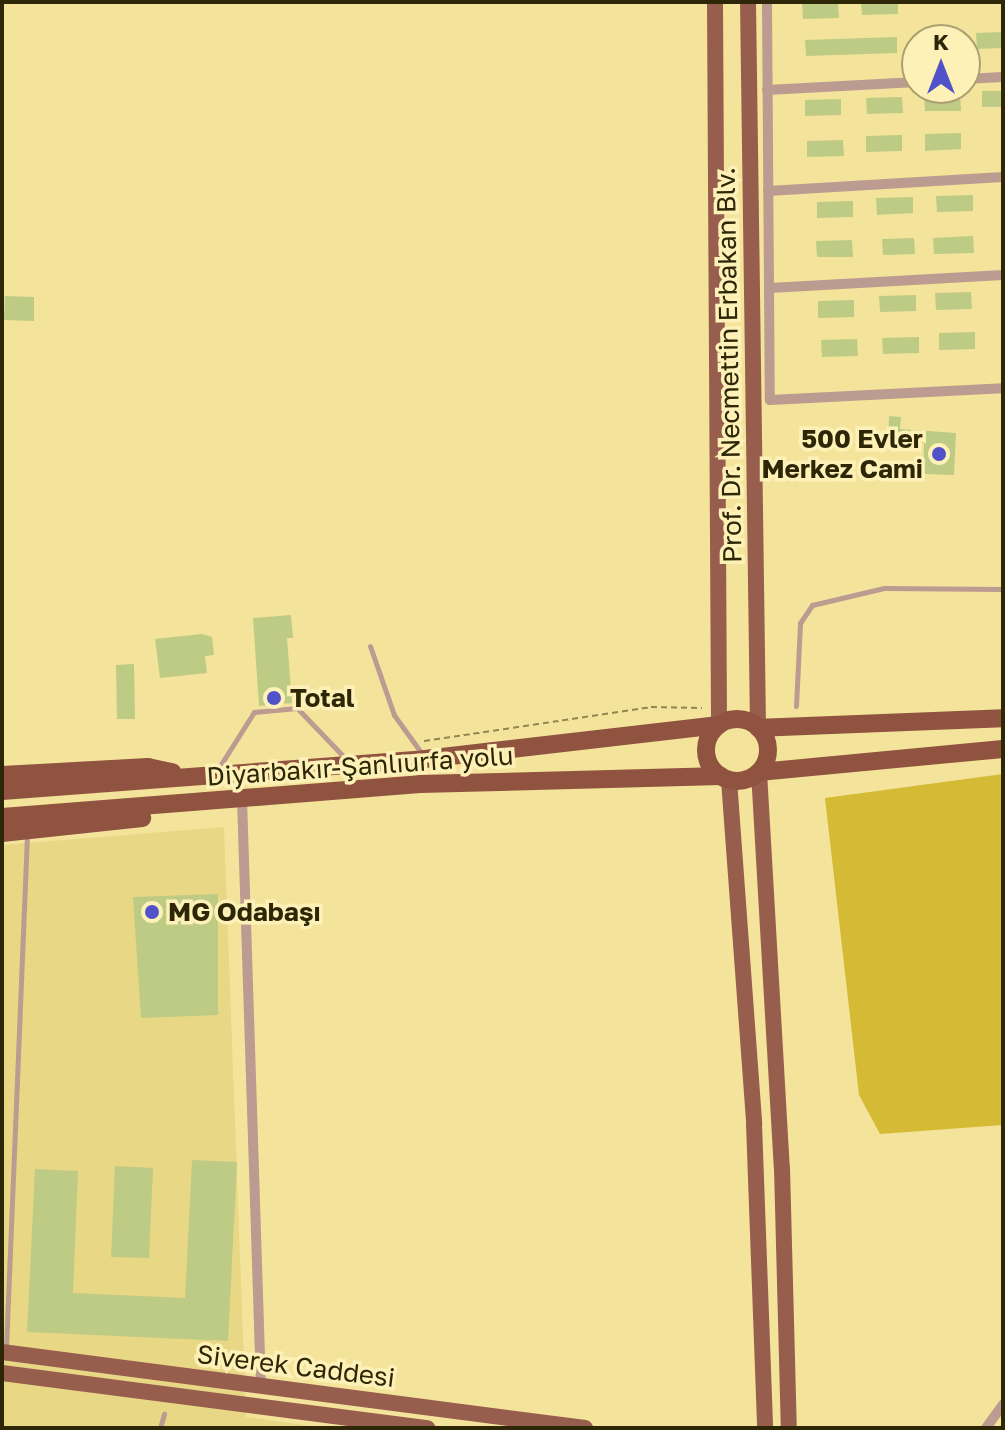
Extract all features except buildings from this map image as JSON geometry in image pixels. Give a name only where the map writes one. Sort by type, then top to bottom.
[{"type":"highway","points":[[1003,718],[758,728],[739,720],[719,725],[706,756],[725,778],[759,772],[1003,749]]},
{"type":"highway","name":"Diyarbakır-Şanlıurfa yolu","points":[[2,791],[425,759],[719,725]]},
{"type":"highway","points":[[758,728],[767,755],[759,772]]},
{"type":"highway","points":[[2,775],[148,767],[206,777]]},
{"type":"highway","name":"Diyarbakır-Şanlıurfa yolu","points":[[2,817],[420,784],[725,778]]},
{"type":"highway","points":[[2,833],[242,799]]},
{"type":"main road","name":"Prof. Dr. Necmettin Erbakan Blv.","points":[[715,2],[719,725]]},
{"type":"main road","name":"Prof. Dr. Necmettin Erbakan Blv.","points":[[748,2],[758,728]]},
{"type":"main road","points":[[759,772],[782,1168],[789,1428]]},
{"type":"main road","points":[[725,778],[754,1124],[765,1420],[754,1428]]},
{"type":"main road","name":"Siverek Caddesi","points":[[4,1353],[585,1428]]},
{"type":"main road","name":"Siverek Caddesi","points":[[3,1377],[427,1428]]},
{"type":"street","points":[[767,2],[770,400],[1003,388]]},
{"type":"street","points":[[981,78],[1003,77]]},
{"type":"street","points":[[767,90],[901,83]]},
{"type":"street","points":[[768,191],[1003,177]]},
{"type":"street","points":[[770,288],[1003,275]]},
{"type":"street","points":[[242,799],[261,1386]]},
{"type":"street","points":[[986,1428],[1003,1405]]},
{"type":"lane","points":[[796,706],[800,623],[812,605],[884,588],[1003,589]]},
{"type":"lane","points":[[370,646],[394,715],[425,759]]},
{"type":"lane","points":[[206,777],[254,712],[297,708],[353,765]]},
{"type":"lane","points":[[4,1353],[28,831]]},
{"type":"lane","points":[[160,1428],[164,1414]]},
{"type":"path","points":[[414,743],[609,712],[683,704],[704,709]]},
{"type":"shaded area","points":[[1003,774],[1003,1125],[880,1134],[859,1095],[825,798]]},
{"type":"shaded area","points":[[224,827],[246,1417],[326,1428],[2,1428],[2,845]]},
{"type":"place","name":"500 Evler Merkez Cami","points":[[939,454]]},
{"type":"place","name":"Total","points":[[274,698]]},
{"type":"place","name":"MG Odabaşı","points":[[152,912]]}]
